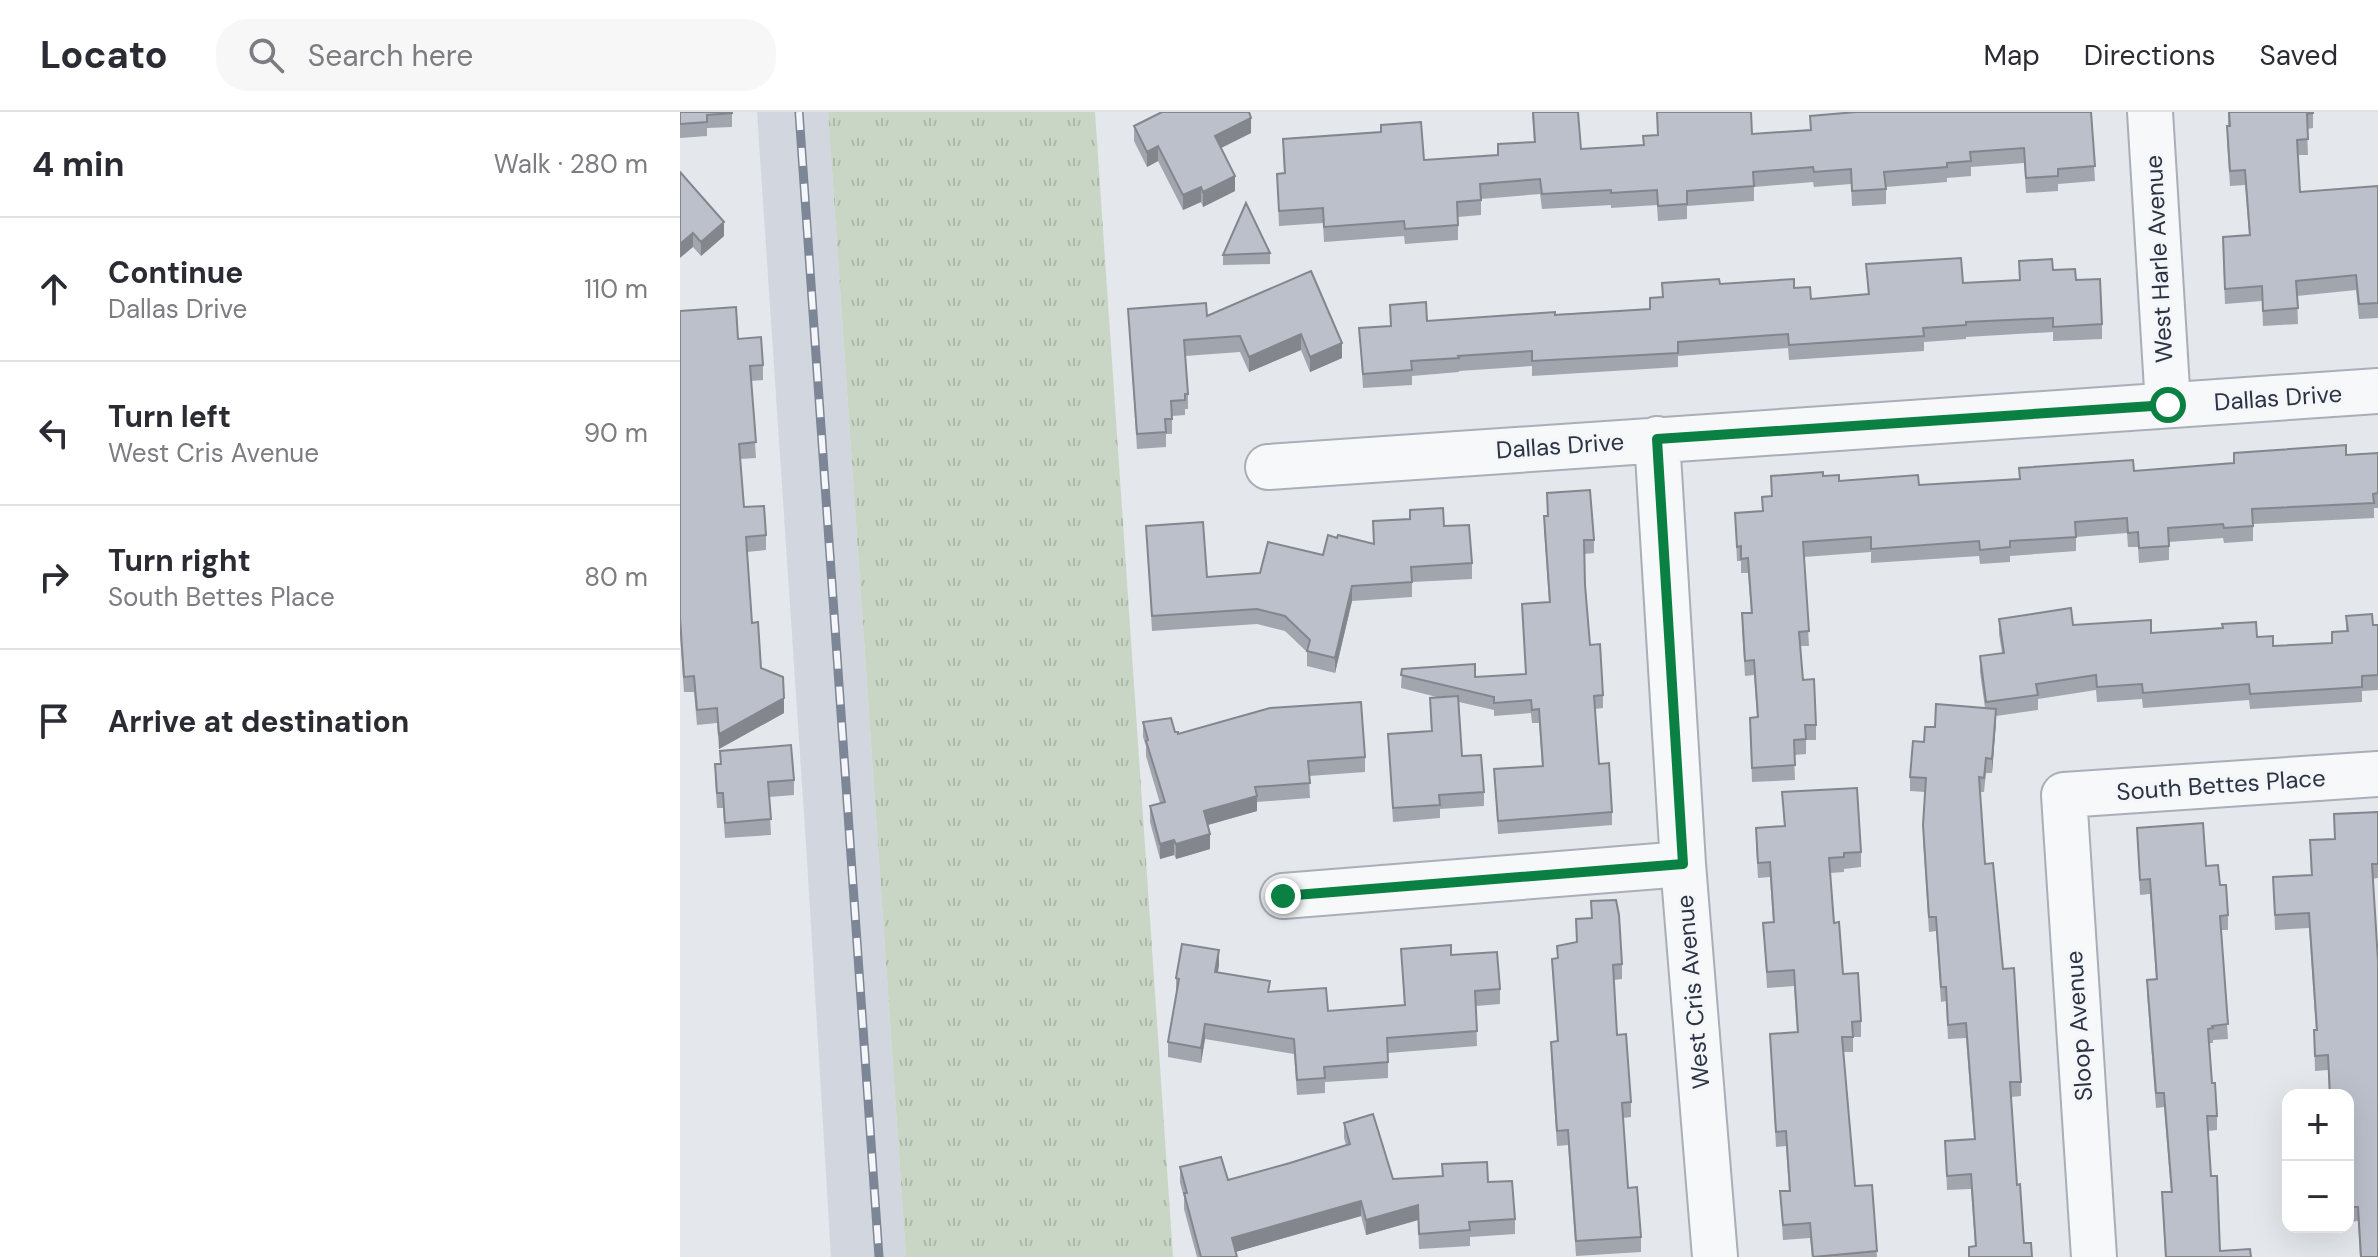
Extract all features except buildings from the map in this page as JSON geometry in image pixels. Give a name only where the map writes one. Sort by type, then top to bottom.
[{"type":"street","name":"West Harle Avenue","points":[[2150,112],[2168,405]]},
{"type":"street","name":"Dallas Drive","points":[[1268,467],[2378,391]]},
{"type":"street","name":"West Cris Avenue","points":[[1657,439],[1683,864],[1715,1257]]},
{"type":"street","name":"South Bettes Place","points":[[2064,795],[2378,774]]},
{"type":"street","name":"Sloop Avenue","points":[[2064,795],[2094,1257]]},
{"type":"street","points":[[1283,896],[1683,864]]},
{"type":"shaded area","points":[[757,112],[828,112],[906,1257],[831,1257]]},
{"type":"green space","points":[[828,112],[1095,112],[1173,1257],[906,1257]]},
{"type":"railway","points":[[799,112],[879,1257]]},
{"type":"route","points":[[1283,896],[1683,864],[1657,439],[2168,405]]}]
